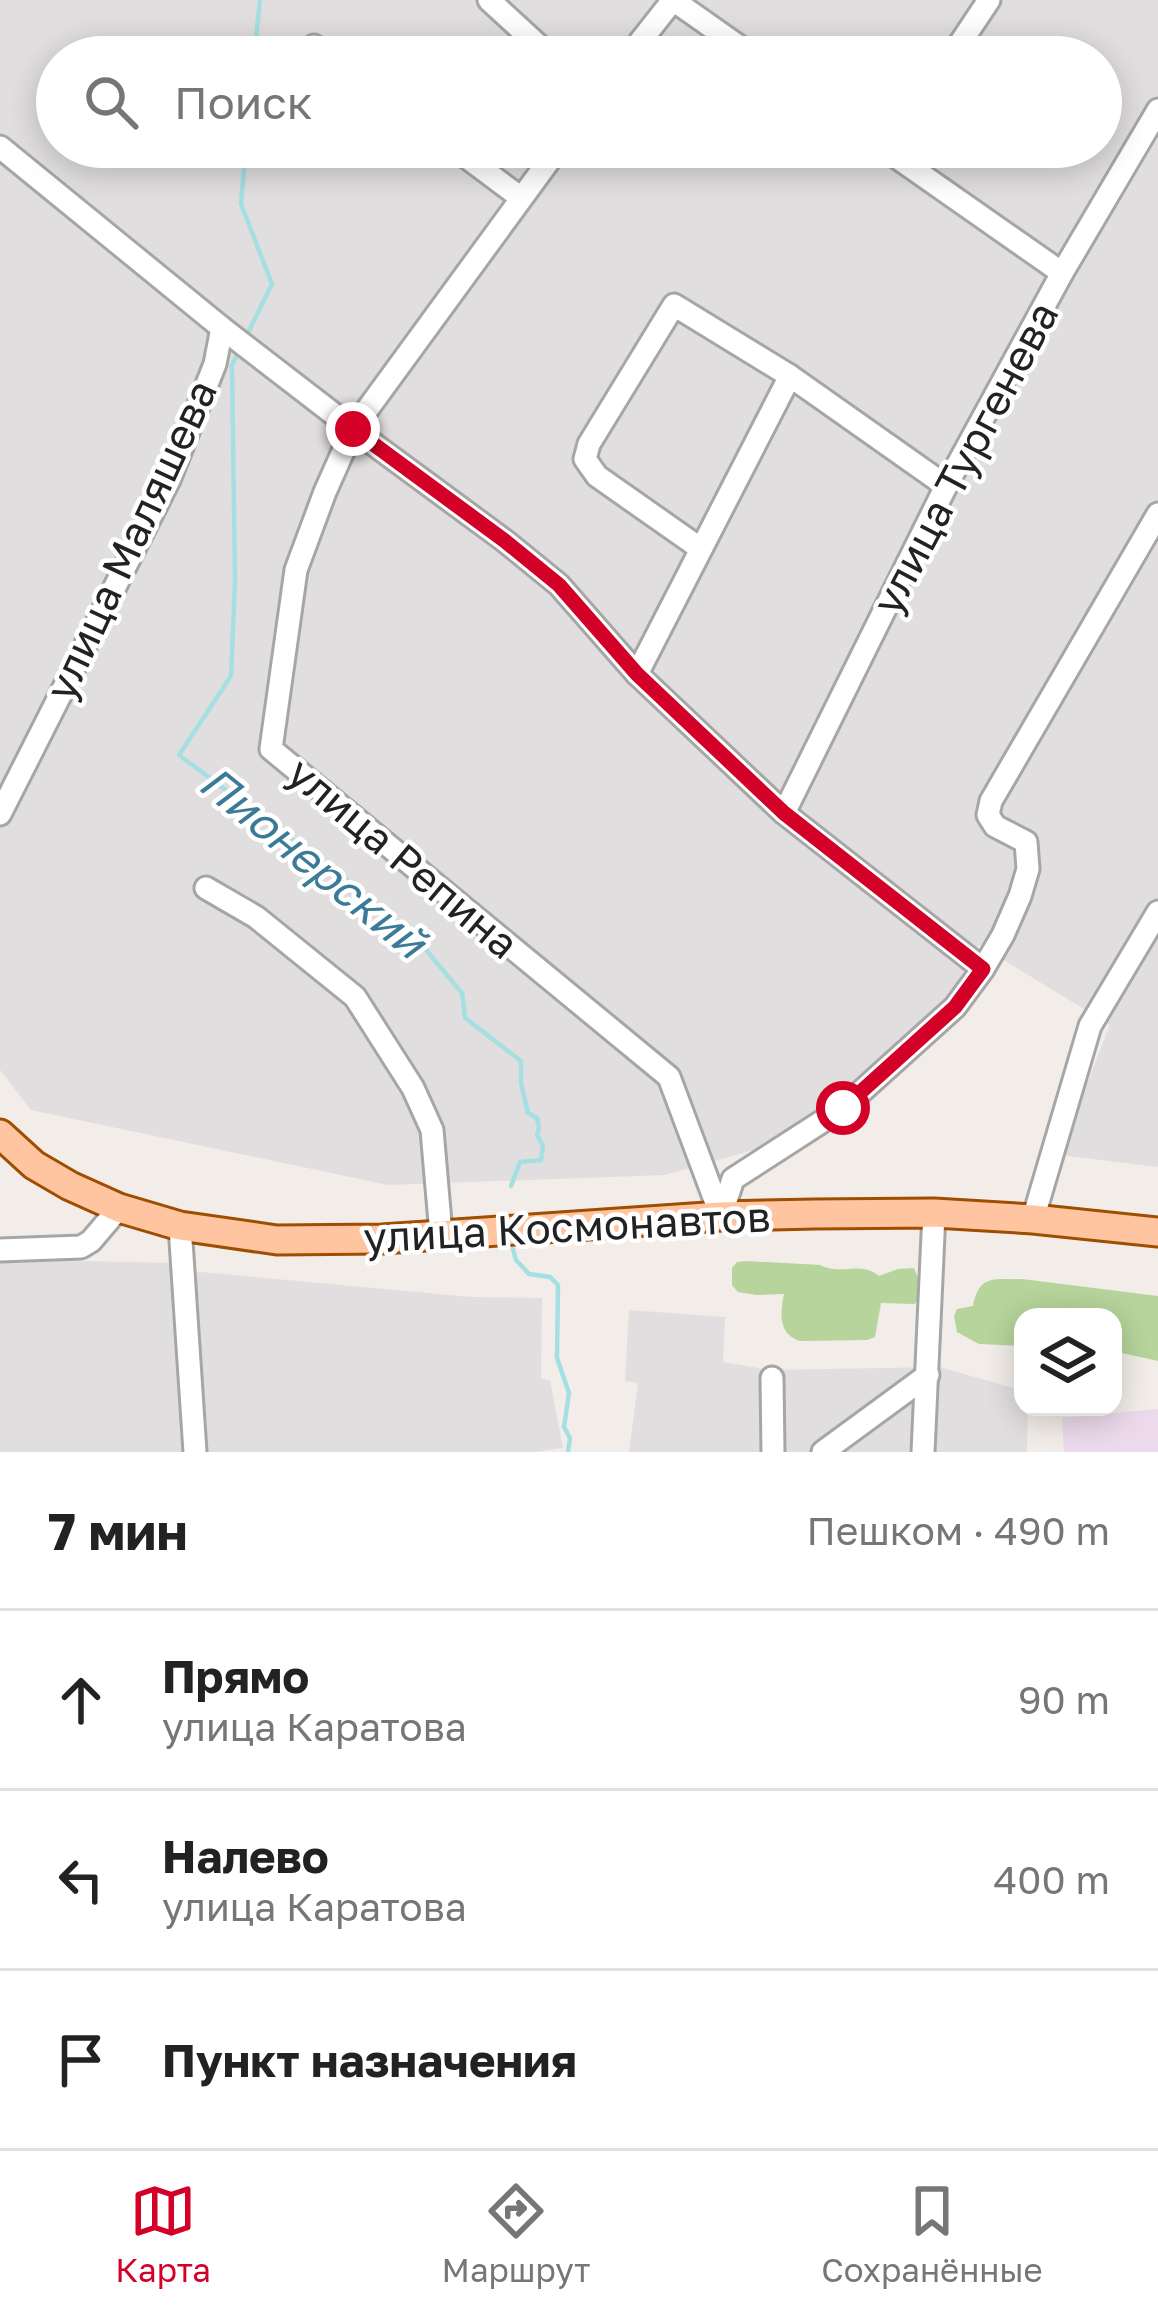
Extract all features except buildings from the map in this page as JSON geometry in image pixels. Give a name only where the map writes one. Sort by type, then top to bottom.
[{"type":"main road","name":"улица Космонавтов","points":[[0,1135],[34,1165],[119,1208],[180,1226],[277,1240],[382,1239],[721,1216],[934,1213],[1158,1232]]},
{"type":"street","points":[[489,0],[528,36]]},
{"type":"street","points":[[645,36],[673,0],[724,36]]},
{"type":"street","points":[[965,36],[989,0]]},
{"type":"street","name":"улица Тургенева","points":[[784,813],[946,486],[1158,110]]},
{"type":"street","points":[[0,147],[222,328],[559,585],[637,674],[784,813],[983,969]]},
{"type":"street","points":[[481,168],[521,198]]},
{"type":"street","name":"улица Репина","points":[[544,168],[353,429],[296,570],[271,749],[669,1077],[721,1216]]},
{"type":"street","points":[[915,168],[1062,273]]},
{"type":"street","points":[[701,550],[597,476],[585,458],[674,305],[790,376],[946,486]]},
{"type":"street","name":"улица Маляшева","points":[[0,814],[169,480],[215,364],[222,328]]},
{"type":"street","points":[[637,674],[790,376]]},
{"type":"street","points":[[721,1216],[733,1179],[843,1108],[955,1007],[983,969],[1003,935],[1028,869],[1026,842],[995,826],[988,815],[992,801],[1158,514]]},
{"type":"street","points":[[206,888],[256,916],[355,997],[413,1088],[432,1130],[441,1234]]},
{"type":"street","points":[[1033,1219],[1090,1026],[1158,912]]},
{"type":"street","points":[[0,1250],[81,1247],[119,1208]]},
{"type":"street","points":[[923,1452],[934,1213]]},
{"type":"street","points":[[180,1226],[195,1452]]},
{"type":"street","points":[[823,1452],[928,1375]]},
{"type":"street","points":[[772,1378],[773,1452]]},
{"type":"shaded area","points":[[0,0],[1158,0],[1158,1167],[1059,1155],[1110,1025],[979,945],[943,1007],[842,1100],[761,1148],[664,1175],[388,1185],[31,1110],[0,1070]]},
{"type":"shaded area","points":[[0,1263],[177,1263],[189,1452],[0,1452]]},
{"type":"shaded area","points":[[190,1271],[471,1297],[542,1298],[541,1379],[550,1380],[563,1448],[534,1452],[202,1452]]},
{"type":"shaded area","points":[[629,1310],[725,1317],[723,1362],[770,1370],[940,1367],[1014,1388],[1014,1416],[1028,1416],[1027,1452],[629,1452],[638,1383],[625,1381]]},
{"type":"shaded area","points":[[1158,1409],[1158,1452],[1064,1452],[1062,1418],[1122,1416]]},
{"type":"green space","points":[[746,1261],[865,1269],[879,1276],[914,1268],[922,1299],[914,1304],[881,1303],[875,1337],[867,1340],[800,1341],[784,1328],[784,1294],[738,1292],[732,1285],[732,1268]]},
{"type":"green space","points":[[996,1280],[1158,1296],[1158,1361],[1122,1353],[1122,1308],[1014,1308],[1014,1346],[979,1344],[957,1332],[957,1309],[973,1306],[979,1288]]},
{"type":"waterway","points":[[256,36],[260,0]]},
{"type":"waterway","points":[[244,168],[241,204],[272,284],[247,335]]},
{"type":"waterway","name":"Пионерский","points":[[239,351],[232,365],[235,582],[231,676],[179,755],[417,939],[462,993],[465,1018],[521,1061],[528,1113],[537,1118],[543,1146],[541,1160],[520,1162],[511,1186]]},
{"type":"waterway","name":"Пионерский","points":[[513,1249],[529,1274],[550,1277],[558,1285],[557,1358],[569,1393],[564,1427],[570,1438],[568,1452]]},
{"type":"route","points":[[353,429],[559,585],[637,674],[784,813],[983,969],[955,1007],[843,1108]]}]
